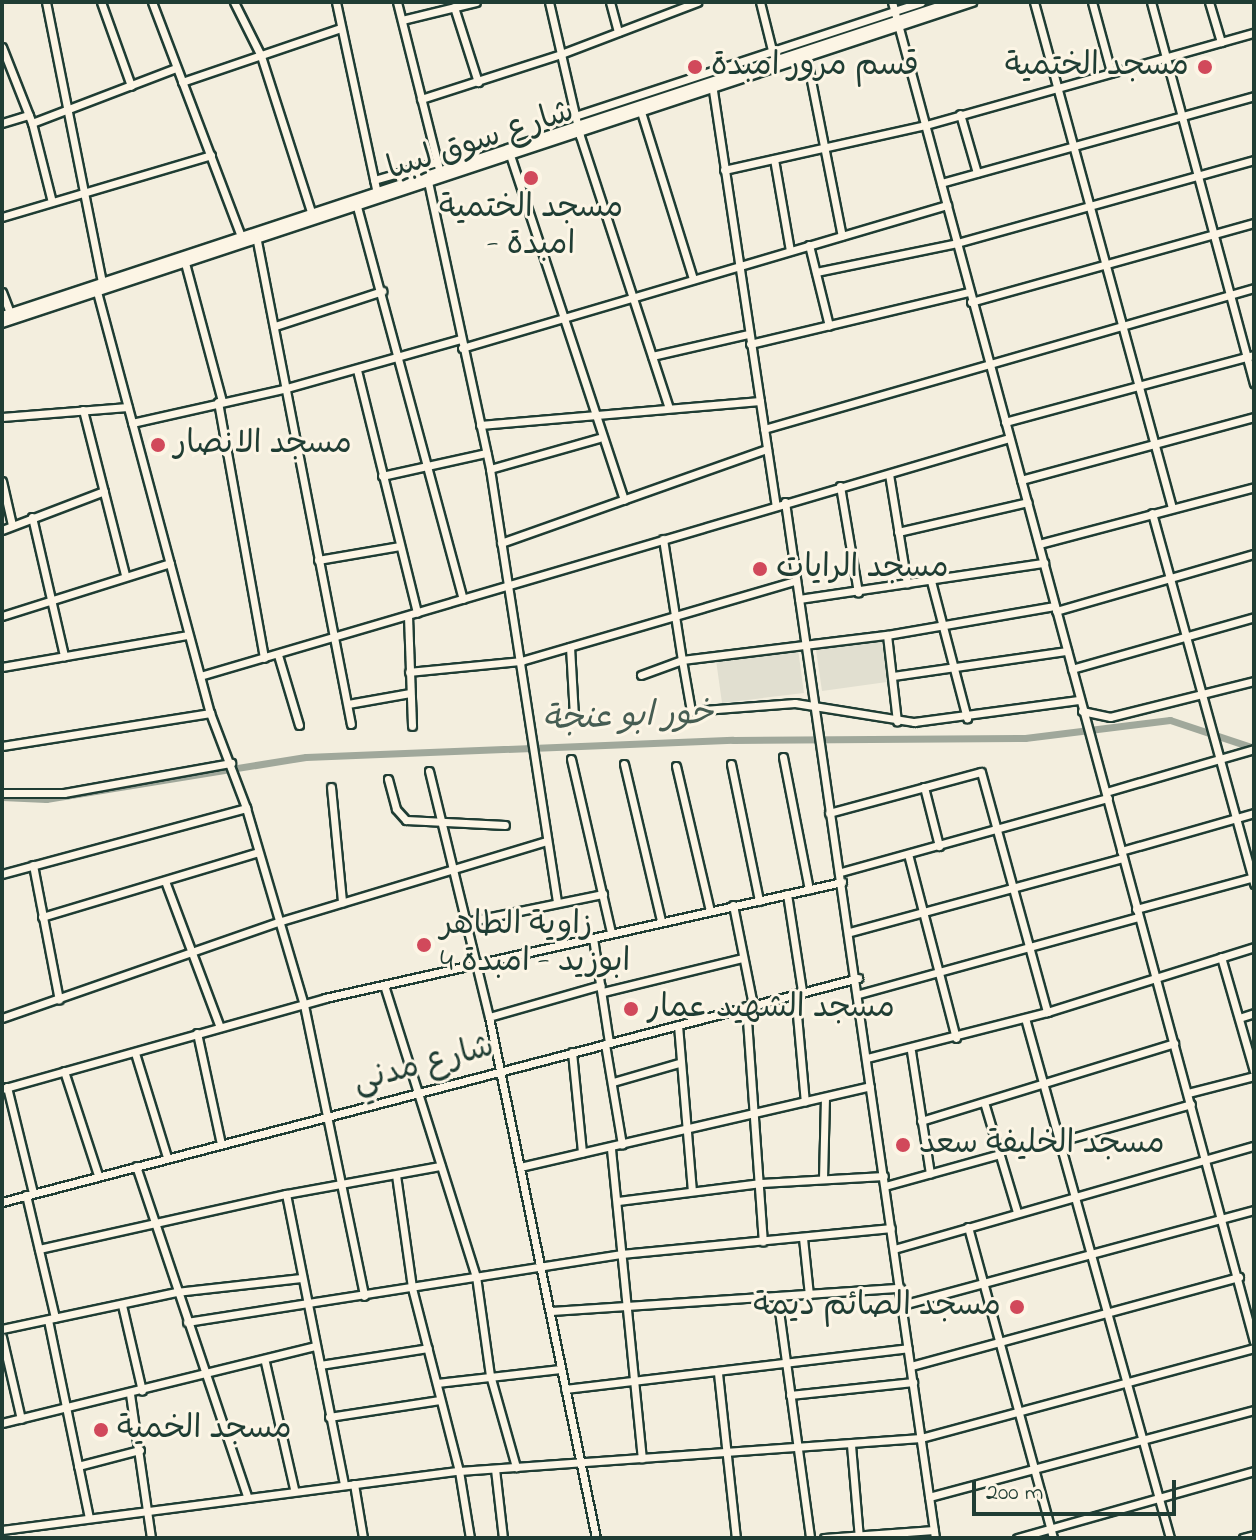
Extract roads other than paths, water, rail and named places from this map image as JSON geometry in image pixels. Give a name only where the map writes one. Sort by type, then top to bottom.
[{"type":"main road","name":"شارع سوق ليبيا","points":[[2,323],[98,287],[185,263],[312,215],[511,158],[579,132],[807,60],[953,2]]},
{"type":"main road","name":"شارع سوق ليبيا","points":[[6,315],[242,241],[257,241],[427,181],[440,173],[642,115],[776,63],[972,2]]},
{"type":"street","points":[[46,2],[85,192],[98,287],[210,713],[246,808],[256,853],[304,1005],[344,1182],[364,1296]]},
{"type":"street","points":[[101,2],[131,86]]},
{"type":"street","points":[[152,2],[242,241]]},
{"type":"street","points":[[235,2],[261,56],[312,215]]},
{"type":"street","points":[[336,2],[377,194]]},
{"type":"street","points":[[397,2],[440,173]]},
{"type":"street","points":[[402,20],[449,6],[476,2]]},
{"type":"street","points":[[549,2],[579,132],[668,406]]},
{"type":"street","points":[[610,2],[618,32]]},
{"type":"street","points":[[421,99],[561,54],[685,4],[697,2]]},
{"type":"street","points":[[760,2],[776,63]]},
{"type":"street","points":[[575,116],[773,52],[894,6],[921,2]]},
{"type":"street","points":[[1034,2],[1172,508]]},
{"type":"street","points":[[1092,2],[1111,72]]},
{"type":"street","points":[[1151,2],[1229,294],[1251,356],[1254,383]]},
{"type":"street","points":[[1209,2],[1221,42]]},
{"type":"street","points":[[449,6],[478,82]]},
{"type":"street","points":[[2,1530],[247,1495],[459,1471],[921,1438],[1254,1342],[1224,1219],[968,292],[894,6]]},
{"type":"street","points":[[182,82],[341,28]]},
{"type":"street","points":[[724,170],[926,125],[1254,33]]},
{"type":"street","points":[[2,47],[6,68],[30,119],[52,202]]},
{"type":"street","points":[[807,60],[842,236]]},
{"type":"street","points":[[2,123],[68,110],[176,68]]},
{"type":"street","points":[[712,88],[776,505]]},
{"type":"street","points":[[941,183],[1254,96]]},
{"type":"street","points":[[960,114],[977,173]]},
{"type":"street","points":[[642,115],[693,279]]},
{"type":"street","points":[[2,217],[211,155]]},
{"type":"street","points":[[511,158],[599,438],[624,500]]},
{"type":"street","points":[[774,159],[790,251]]},
{"type":"street","points":[[816,272],[957,243],[1090,203],[1254,160]]},
{"type":"street","points":[[374,180],[437,162]]},
{"type":"street","points":[[427,181],[490,469],[557,903]]},
{"type":"street","points":[[356,204],[463,599]]},
{"type":"street","points":[[132,423],[287,388],[399,357],[563,318],[947,205]]},
{"type":"street","points":[[971,302],[1254,223]]},
{"type":"street","points":[[257,241],[318,560],[337,638],[351,724]]},
{"type":"street","points":[[809,245],[829,326]]},
{"type":"street","points":[[185,263],[220,402],[264,658]]},
{"type":"street","points":[[764,429],[1254,288]]},
{"type":"street","points":[[275,326],[382,291]]},
{"type":"street","points":[[2,292],[6,315]]},
{"type":"street","points":[[750,344],[968,292]]},
{"type":"street","points":[[652,356],[748,334]]},
{"type":"street","points":[[1005,422],[1251,356]]},
{"type":"street","points":[[357,370],[417,613]]},
{"type":"street","points":[[480,425],[668,406],[760,401]]},
{"type":"street","points":[[2,417],[128,407]]},
{"type":"street","points":[[83,410],[125,575]]},
{"type":"street","points":[[1021,480],[1254,417]]},
{"type":"street","points":[[490,469],[599,438]]},
{"type":"street","points":[[200,676],[508,588],[785,502],[1009,438]]},
{"type":"street","points":[[501,543],[767,449]]},
{"type":"street","points":[[382,476],[486,453]]},
{"type":"street","points":[[889,474],[907,584]]},
{"type":"street","points":[[2,481],[12,525]]},
{"type":"street","points":[[840,486],[858,592]]},
{"type":"street","points":[[1039,544],[1254,487]]},
{"type":"street","points":[[2,530],[104,491]]},
{"type":"street","points":[[785,502],[829,813],[858,978],[870,1086],[935,1534],[824,1538]]},
{"type":"street","points":[[898,532],[1028,502]]},
{"type":"street","points":[[859,994],[1253,879],[1152,513]]},
{"type":"street","points":[[32,517],[64,656]]},
{"type":"street","points":[[663,539],[691,711],[773,703],[897,721],[967,718],[1079,700]]},
{"type":"street","points":[[318,560],[400,546]]},
{"type":"street","points":[[641,675],[682,660],[804,642],[887,635],[1055,609],[1254,554]]},
{"type":"street","points":[[2,616],[51,597],[170,563]]},
{"type":"street","points":[[799,599],[1044,563]]},
{"type":"street","points":[[409,672],[521,661],[795,581]]},
{"type":"street","points":[[931,581],[967,718]]},
{"type":"street","points":[[408,616],[412,726]]},
{"type":"street","points":[[1072,669],[1254,617]]},
{"type":"street","points":[[2,667],[188,635]]},
{"type":"street","points":[[887,635],[897,721]]},
{"type":"street","points":[[570,647],[574,717]]},
{"type":"street","points":[[893,676],[1067,651]]},
{"type":"street","points":[[278,655],[299,725]]},
{"type":"street","points":[[1083,714],[1110,717],[1254,681]]},
{"type":"street","points":[[348,704],[410,693]]},
{"type":"street","points":[[2,746],[210,713]]},
{"type":"street","points":[[841,872],[997,830],[1254,749]]},
{"type":"street","points":[[783,757],[809,889]]},
{"type":"street","points":[[571,759],[611,932]]},
{"type":"street","points":[[2,793],[64,793],[231,763]]},
{"type":"street","points":[[624,764],[661,921]]},
{"type":"street","points":[[731,764],[759,901]]},
{"type":"street","points":[[676,766],[710,911]]},
{"type":"street","points":[[429,771],[501,1071],[596,1538]]},
{"type":"street","points":[[829,813],[981,772],[1047,1012]]},
{"type":"street","points":[[388,779],[400,817],[440,823],[505,825]]},
{"type":"street","points":[[331,787],[342,902]]},
{"type":"street","points":[[924,787],[939,846]]},
{"type":"street","points":[[2,874],[246,808]]},
{"type":"street","points":[[850,932],[1014,888],[1254,813]]},
{"type":"street","points":[[2,1018],[192,955],[278,922],[546,841]]},
{"type":"street","points":[[42,917],[256,853]]},
{"type":"street","points":[[908,854],[956,1038]]},
{"type":"street","points":[[33,865],[59,1000]]},
{"type":"street","points":[[165,881],[219,1025]]},
{"type":"street","points":[[89,1518],[66,1407],[30,1194],[5,1088],[135,1053],[219,1025],[611,932],[842,882]]},
{"type":"street","points":[[466,922],[603,894]]},
{"type":"street","points":[[787,894],[798,992],[805,1102]]},
{"type":"street","points":[[733,905],[749,1006],[763,1241]]},
{"type":"street","points":[[593,938],[622,1145]]},
{"type":"street","points":[[867,1058],[911,1051],[1047,1012],[1254,947]]},
{"type":"street","points":[[1188,1093],[1254,1074],[1221,957]]},
{"type":"street","points":[[489,1017],[743,958]]},
{"type":"street","name":"شارع مدني","points":[[2,1202],[858,978]]},
{"type":"street","points":[[384,985],[476,1276],[492,1380],[516,1467]]},
{"type":"street","points":[[1239,1018],[1254,1013]]},
{"type":"street","points":[[1025,1018],[1170,1538]]},
{"type":"street","points":[[678,1025],[683,1129],[692,1190]]},
{"type":"street","points":[[197,1033],[221,1144]]},
{"type":"street","points":[[921,1121],[1044,1080],[1174,1043]]},
{"type":"street","points":[[911,1051],[930,1174]]},
{"type":"street","points":[[572,1052],[582,1153]]},
{"type":"street","points":[[135,1053],[167,1157]]},
{"type":"street","points":[[613,1082],[679,1063]]},
{"type":"street","points":[[64,1071],[98,1175]]},
{"type":"street","points":[[520,1167],[611,1149],[683,1129],[870,1086]]},
{"type":"street","points":[[823,1179],[825,1098]]},
{"type":"street","points":[[984,1102],[1017,1212]]},
{"type":"street","points":[[1061,1141],[1191,1104]]},
{"type":"street","points":[[894,1249],[1254,1146]]},
{"type":"street","points":[[611,1149],[642,1458]]},
{"type":"street","points":[[885,1186],[1000,1154]]},
{"type":"street","points":[[136,1166],[247,1495]]},
{"type":"street","points":[[39,1249],[156,1226],[286,1194],[440,1166]]},
{"type":"street","points":[[396,1175],[412,1288],[459,1471],[470,1538]]},
{"type":"street","points":[[618,1201],[761,1183],[884,1176]]},
{"type":"street","points":[[286,1194],[305,1305],[344,1484]]},
{"type":"street","points":[[902,1305],[1254,1210]]},
{"type":"street","points":[[968,1227],[1051,1534]]},
{"type":"street","points":[[187,1322],[622,1254],[891,1228]]},
{"type":"street","points":[[803,1238],[809,1295]]},
{"type":"street","points":[[911,1366],[1239,1277]]},
{"type":"street","points":[[2,1329],[176,1292],[301,1278]]},
{"type":"street","points":[[551,1311],[900,1288]]},
{"type":"street","points":[[777,1296],[810,1538]]},
{"type":"street","points":[[122,1305],[142,1391]]},
{"type":"street","points":[[2,1337],[21,1419]]},
{"type":"street","points":[[2,1423],[265,1362],[316,1346]]},
{"type":"street","points":[[320,1365],[428,1348]]},
{"type":"street","points":[[565,1389],[908,1348]]},
{"type":"street","points":[[265,1362],[294,1489]]},
{"type":"street","points":[[437,1383],[492,1380],[560,1369]]},
{"type":"street","points":[[718,1373],[729,1451],[736,1538]]},
{"type":"street","points":[[790,1395],[913,1382]]},
{"type":"street","points":[[130,1394],[151,1538]]},
{"type":"street","points":[[329,1417],[440,1400]]},
{"type":"street","points":[[929,1497],[1254,1410]]},
{"type":"street","points":[[851,1445],[859,1537]]},
{"type":"street","points":[[78,1466],[140,1450]]},
{"type":"street","points":[[495,1469],[503,1538]]},
{"type":"street","points":[[1017,1538],[1051,1534],[1254,1471]]},
{"type":"street","points":[[354,1484],[363,1538]]},
{"type":"street","points":[[1243,1538],[1254,1535]]},
{"type":"waterway","name":"خور ابو عنجة","points":[[2,797],[46,799],[306,757],[733,740],[1025,738],[1170,720],[1254,748]]},
{"type":"place","name":"قسم مرور امبدة","points":[[695,67]]},
{"type":"place","name":"مسجد الختمية","points":[[1205,67]]},
{"type":"place","name":"مسجد الختمية - امبدة","points":[[531,178]]},
{"type":"place","name":"مسجد الانصار","points":[[158,445]]},
{"type":"place","name":"مسجد الرايات","points":[[760,569]]},
{"type":"place","name":"زاوية الطاهر ابوزيد - امبدة 4","points":[[424,945]]},
{"type":"place","name":"مسجد الشهيد عمار","points":[[631,1009]]},
{"type":"place","name":"مسجد الخليفة سعد","points":[[903,1145]]},
{"type":"place","name":"مسجد الصائم ديمة","points":[[1017,1307]]},
{"type":"place","name":"مسجد الخمية","points":[[101,1430]]}]
